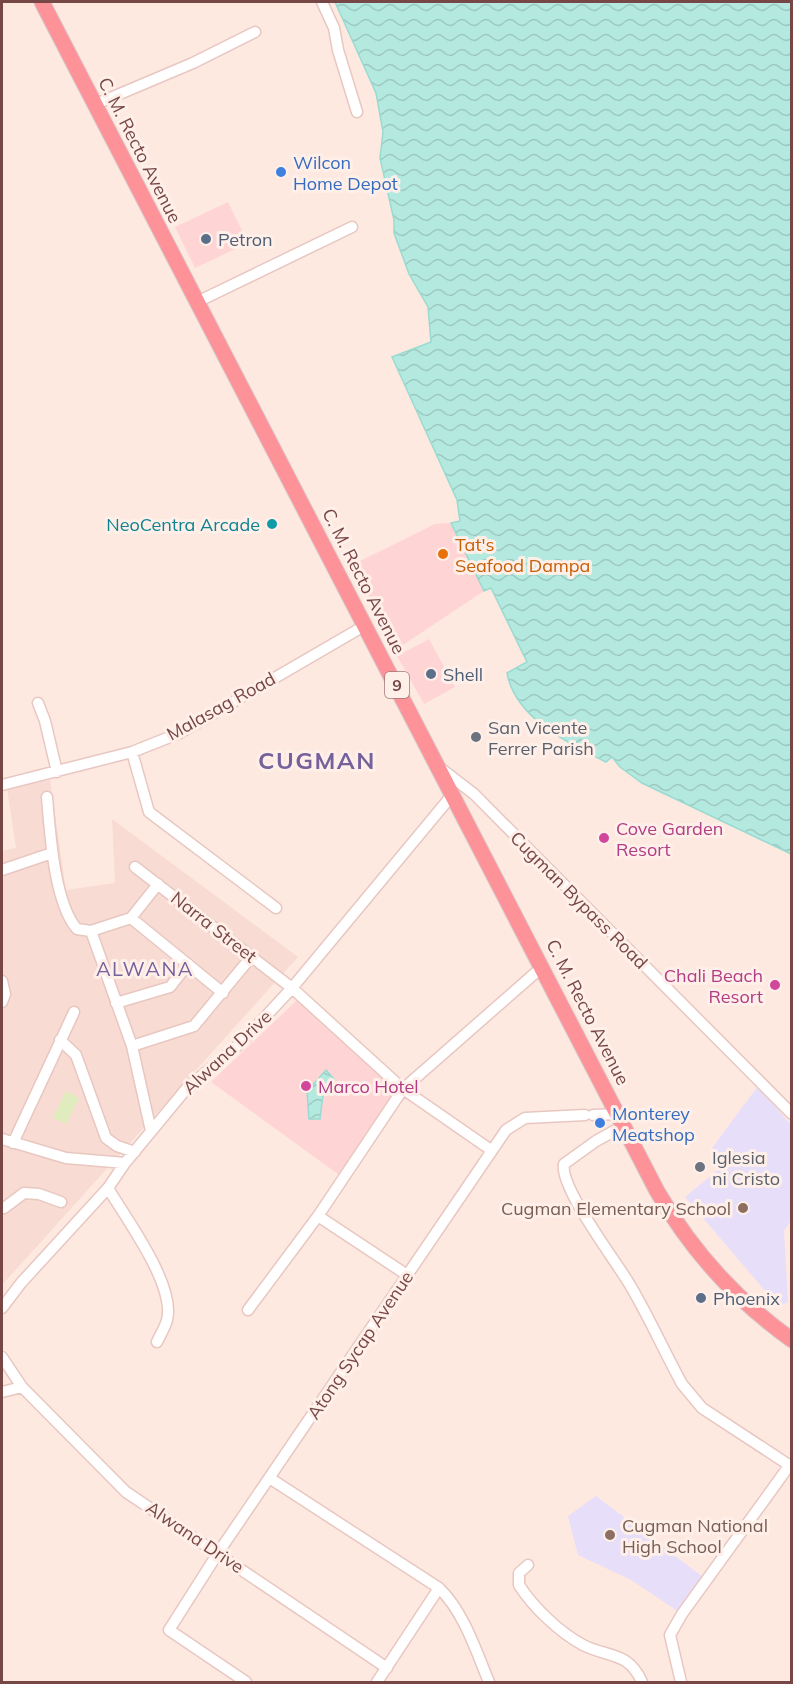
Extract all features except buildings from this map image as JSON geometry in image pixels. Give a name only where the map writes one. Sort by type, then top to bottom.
[{"type":"highway","name":"C. M. Recto Avenue","points":[[42,2],[622,1119],[657,1191],[693,1246],[742,1300],[792,1340]]},
{"type":"street","points":[[322,2],[334,28],[338,50],[357,112]]},
{"type":"street","points":[[96,104],[192,63],[255,32]]},
{"type":"street","points":[[197,302],[352,227]]},
{"type":"street","name":"Malasag Road","points":[[4,782],[57,772],[132,752],[188,729],[364,626]]},
{"type":"street","points":[[38,703],[45,721],[57,772]]},
{"type":"street","points":[[132,752],[148,812],[276,908]]},
{"type":"street","name":"Cugman Bypass Road","points":[[439,766],[474,794],[792,1114]]},
{"type":"street","name":"Alwana Drive","points":[[2,1308],[21,1283],[108,1188],[125,1163],[199,1075],[241,1042],[292,988],[453,794]]},
{"type":"street","points":[[47,797],[52,853],[65,911],[77,929],[91,931],[131,918],[158,884]]},
{"type":"street","points":[[2,870],[52,853]]},
{"type":"street","name":"Narra Street","points":[[135,867],[292,988],[403,1089],[491,1150]]},
{"type":"street","points":[[131,918],[223,993]]},
{"type":"street","points":[[91,931],[132,1046],[151,1131]]},
{"type":"street","points":[[132,1046],[194,1026],[252,956]]},
{"type":"street","points":[[116,1003],[170,987],[188,964]]},
{"type":"street","points":[[248,1310],[318,1216],[403,1089],[542,967]]},
{"type":"street","points":[[2,981],[5,994],[2,1002]]},
{"type":"street","points":[[13,1143],[74,1012]]},
{"type":"street","points":[[60,1040],[76,1055],[106,1138],[124,1149],[135,1152]]},
{"type":"street","name":"Atong Sycap Avenue","points":[[246,1683],[169,1630],[218,1553],[271,1479],[491,1150],[518,1120],[589,1115],[622,1119]]},
{"type":"street","points":[[622,1119],[564,1164],[563,1172],[578,1205],[630,1286],[681,1384],[702,1408],[790,1467],[678,1620],[670,1635],[681,1683]]},
{"type":"street","points":[[2,1139],[66,1158],[125,1163]]},
{"type":"street","points":[[108,1188],[159,1275],[166,1295],[167,1321],[157,1342]]},
{"type":"street","points":[[5,1210],[24,1193],[39,1194],[61,1202]]},
{"type":"street","points":[[318,1216],[407,1275]]},
{"type":"street","name":"Alwana Drive","points":[[2,1357],[10,1374],[126,1492],[387,1668]]},
{"type":"street","points":[[2,1392],[22,1387]]},
{"type":"street","points":[[271,1479],[439,1588],[449,1599],[471,1639],[489,1683]]},
{"type":"street","points":[[528,1565],[519,1573],[519,1585],[541,1612],[579,1642],[627,1661],[642,1683]]},
{"type":"street","points":[[377,1683],[439,1588]]},
{"type":"shaded area","points":[[228,202],[248,243],[195,268],[175,227]]},
{"type":"shaded area","points":[[451,523],[484,591],[394,651],[352,565],[435,524]]},
{"type":"shaded area","points":[[429,639],[455,687],[424,704],[397,656]]},
{"type":"shaded area","points":[[50,780],[66,890],[115,883],[112,819],[298,957],[2,1285],[2,851],[16,848],[7,789]]},
{"type":"shaded area","name":"Marco Hotel","points":[[297,1000],[399,1090],[342,1177],[211,1082]]},
{"type":"shaded area","name":"Cugman Elementary School","points":[[758,1086],[791,1125],[791,1220],[784,1231],[788,1302],[779,1307],[685,1197],[729,1161],[712,1148]]},
{"type":"shaded area","name":"Cugman National High School","points":[[596,1496],[703,1577],[679,1612],[631,1580],[578,1555],[568,1516]]},
{"type":"green space","points":[[66,1091],[79,1098],[66,1124],[53,1118]]},
{"type":"water","points":[[335,2],[791,2],[791,854],[642,783],[620,767],[612,757],[606,762],[560,737],[532,716],[520,703],[512,689],[507,673],[527,662],[491,588],[484,591],[451,523],[460,521],[457,500],[392,357],[431,342],[428,307],[409,274],[394,233],[394,220],[380,158],[383,132],[376,93]]},
{"type":"water","points":[[326,1070],[334,1079],[323,1095],[320,1119],[309,1119],[307,1091]]},
{"type":"place","name":"Wilcon Home Depot","points":[[281,172]]},
{"type":"place","name":"Petron","points":[[206,239]]},
{"type":"place","name":"NeoCentra Arcade","points":[[272,524]]},
{"type":"place","name":"Tat's Seafood Dampa","points":[[443,554]]},
{"type":"place","name":"Shell","points":[[431,674]]},
{"type":"place","name":"San Vicente Ferrer Parish","points":[[476,737]]},
{"type":"place","name":"Cove Garden Resort","points":[[604,838]]},
{"type":"place","name":"Chali Beach Resort","points":[[775,985]]},
{"type":"place","name":"Marco Hotel","points":[[306,1086]]},
{"type":"place","name":"Monterey Meatshop","points":[[600,1123]]},
{"type":"place","name":"Iglesia ni Cristo","points":[[700,1167]]},
{"type":"place","name":"Cugman Elementary School","points":[[743,1208]]},
{"type":"place","name":"Phoenix","points":[[701,1298]]},
{"type":"place","name":"Cugman National High School","points":[[610,1535]]},
{"type":"district","name":"CUGMAN","points":[[317,760]]},
{"type":"district","name":"ALWANA","points":[[145,968]]}]
